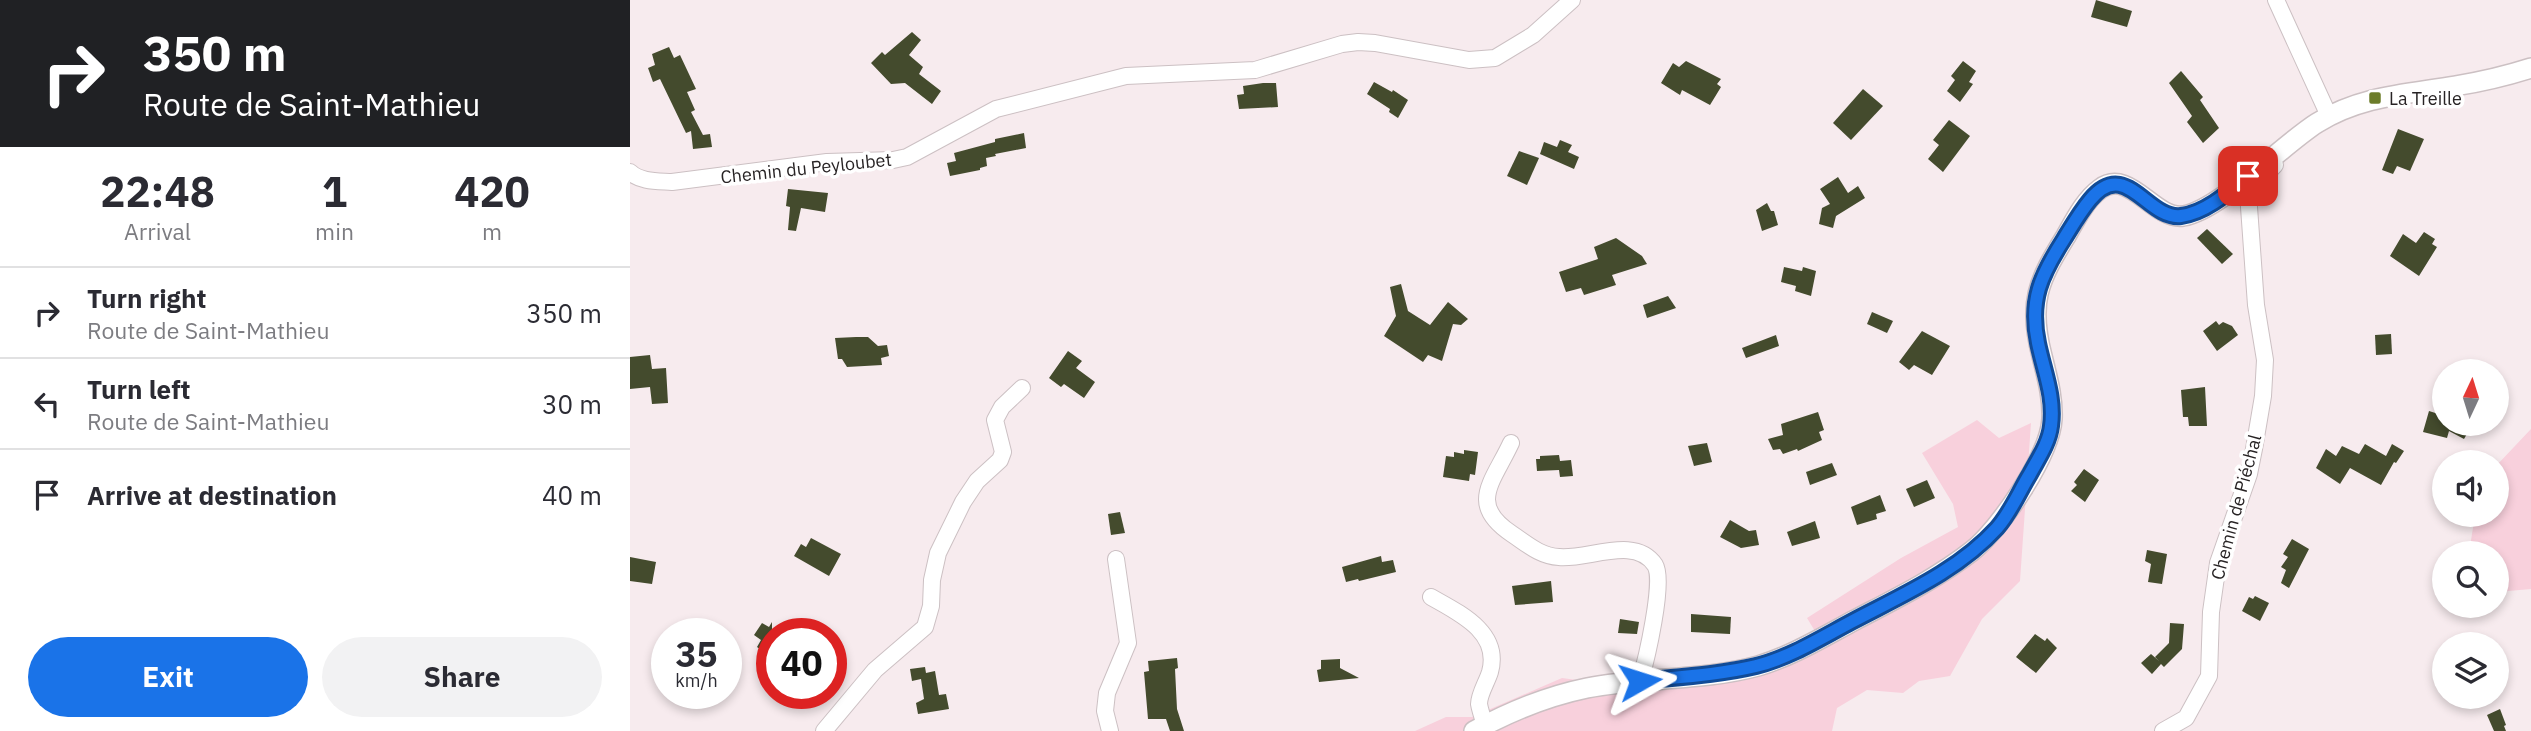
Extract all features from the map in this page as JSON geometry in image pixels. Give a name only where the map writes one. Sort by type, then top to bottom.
[{"type":"street","name":"Chemin du Peyloubet","points":[[630,172],[634,176],[651,181],[672,182],[827,162],[893,160],[907,157],[996,109],[1034,98],[1126,76],[1255,71],[1350,43],[1375,43],[1469,60],[1495,58],[1533,35],[1572,0]]},
{"type":"street","points":[[2276,0],[2329,116]]},
{"type":"street","points":[[1431,597],[1466,617],[1483,632],[1490,651],[1491,669],[1479,703],[1480,728],[1554,696],[1590,687],[1711,674],[1758,666],[1798,650],[1934,578],[1972,551],[2009,512],[2050,437],[2052,394],[2035,325],[2037,293],[2048,264],[2089,200],[2099,190],[2115,184],[2131,189],[2167,213],[2185,215],[2204,208],[2303,132],[2347,107],[2375,98],[2456,86],[2507,76],[2531,68]]},
{"type":"street","name":"Chemin de Piéchal","points":[[2163,731],[2186,718],[2209,676],[2211,612],[2218,563],[2249,474],[2263,396],[2264,342],[2256,305],[2248,193],[2274,167],[2282,150]]},
{"type":"street","points":[[824,731],[875,670],[925,627],[931,606],[932,580],[938,553],[963,502],[977,481],[1000,460],[1003,452],[995,420],[1002,407],[1022,388]]},
{"type":"street","points":[[1511,443],[1486,496],[1487,510],[1496,523],[1541,554],[1561,558],[1629,550],[1645,554],[1657,568],[1658,587],[1650,645],[1640,681]]},
{"type":"street","points":[[1110,731],[1105,711],[1107,693],[1128,643],[1116,559]]},
{"type":"shaded area","points":[[1977,420],[1999,438],[2031,423],[2020,581],[1982,619],[1950,676],[1919,681],[1903,693],[1867,690],[1837,708],[1832,731],[1415,731],[1446,717],[1472,717],[1562,678],[1636,688],[1824,646],[1807,618],[1901,558],[1958,527],[1953,504],[1922,453]]},
{"type":"shaded area","points":[[2531,429],[2531,589],[2509,591],[2509,541],[2471,541],[2473,527],[2509,527],[2509,452]]},
{"type":"building","points":[[2096,0],[2132,11],[2127,27],[2091,17]]},
{"type":"building","points":[[912,32],[921,40],[909,55],[923,67],[919,74],[941,91],[932,104],[905,83],[891,84],[871,63],[882,52],[885,55]]},
{"type":"building","points":[[669,47],[674,58],[680,55],[696,89],[687,92],[695,110],[691,112],[703,135],[710,134],[712,147],[693,149],[691,131],[686,133],[660,79],[653,82],[648,68],[655,65],[652,54]]},
{"type":"building","points":[[1686,61],[1721,79],[1717,84],[1721,87],[1710,105],[1682,90],[1680,95],[1661,83],[1673,63],[1679,67]]},
{"type":"building","points":[[1963,61],[1976,71],[1969,82],[1973,84],[1960,102],[1947,91],[1955,80],[1951,76]]},
{"type":"building","points":[[2181,71],[2203,97],[2200,100],[2219,128],[2203,143],[2187,122],[2192,116],[2169,83]]},
{"type":"building","points":[[1374,82],[1408,100],[1398,118],[1389,112],[1390,109],[1367,94]]},
{"type":"building","points":[[1276,83],[1278,107],[1239,109],[1237,95],[1244,94],[1243,86]]},
{"type":"building","points":[[1863,89],[1883,106],[1851,140],[1833,123]]},
{"type":"building","points":[[1949,120],[1970,136],[1943,172],[1928,159],[1939,145],[1933,140]]},
{"type":"building","points":[[2398,129],[2424,139],[2410,171],[2397,166],[2393,174],[2382,170]]},
{"type":"building","points":[[1024,133],[1026,148],[995,154],[996,156],[986,158],[987,166],[980,170],[950,176],[947,163],[956,161],[954,153],[995,142],[995,139]]},
{"type":"building","points":[[1560,140],[1572,145],[1568,152],[1579,157],[1574,169],[1540,154],[1544,142],[1557,147]]},
{"type":"building","points":[[1519,151],[1539,158],[1527,185],[1507,176]]},
{"type":"building","points":[[1838,177],[1848,193],[1858,186],[1865,198],[1836,216],[1833,228],[1819,224],[1822,208],[1830,204],[1820,189]]},
{"type":"building","points":[[788,189],[828,193],[825,212],[801,208],[796,231],[788,230]]},
{"type":"building","points":[[1767,203],[1771,211],[1774,211],[1778,225],[1762,231],[1756,210]]},
{"type":"building","points":[[2207,229],[2233,254],[2222,264],[2197,238]]},
{"type":"building","points":[[2424,232],[2435,239],[2432,244],[2437,247],[2419,276],[2390,256],[2403,234],[2416,243]]},
{"type":"building","points":[[1616,238],[1642,256],[1647,264],[1612,275],[1616,285],[1584,295],[1581,288],[1566,292],[1559,272],[1598,259],[1594,247]]},
{"type":"building","points":[[1784,267],[1802,271],[1803,267],[1816,271],[1811,296],[1795,291],[1796,286],[1781,282]]},
{"type":"building","points":[[1401,284],[1408,311],[1430,325],[1448,302],[1468,319],[1461,325],[1453,324],[1442,361],[1428,355],[1423,362],[1384,336],[1396,316],[1390,287]]},
{"type":"building","points":[[1668,296],[1676,308],[1647,318],[1643,305]]},
{"type":"building","points":[[1872,312],[1893,321],[1887,333],[1867,324]]},
{"type":"building","points":[[2216,321],[2219,325],[2223,322],[2232,326],[2238,335],[2217,351],[2203,331]]},
{"type":"building","points":[[1922,331],[1950,346],[1932,375],[1914,365],[1909,370],[1899,362]]},
{"type":"building","points":[[2391,334],[2392,354],[2376,355],[2375,335]]},
{"type":"building","points":[[1776,335],[1779,346],[1746,358],[1742,348]]},
{"type":"building","points":[[868,337],[878,346],[887,345],[889,356],[881,358],[882,365],[847,367],[842,359],[838,359],[835,338]]},
{"type":"building","points":[[1068,351],[1082,361],[1076,368],[1095,382],[1084,398],[1064,384],[1061,387],[1049,378]]},
{"type":"building","points":[[650,355],[652,369],[666,368],[668,403],[652,404],[650,387],[630,389],[630,357]]},
{"type":"building","points":[[2205,387],[2207,426],[2189,426],[2188,417],[2183,417],[2181,390]]},
{"type":"building","points":[[2429,411],[2432,412],[2432,434],[2423,432]]},
{"type":"building","points":[[1818,412],[1824,430],[1819,432],[1822,440],[1798,451],[1797,449],[1783,454],[1780,449],[1773,450],[1768,439],[1783,435],[1781,424]]},
{"type":"building","points":[[1707,443],[1712,462],[1694,466],[1688,446]]},
{"type":"building","points":[[2365,444],[2386,456],[2392,444],[2404,451],[2396,463],[2394,462],[2381,485],[2350,468],[2340,484],[2316,468],[2326,449],[2336,456],[2342,446],[2359,454]]},
{"type":"building","points":[[1464,450],[1478,452],[1475,475],[1470,474],[1469,481],[1443,477],[1446,456],[1454,457],[1454,452],[1464,454]]},
{"type":"building","points":[[1559,455],[1560,461],[1571,460],[1573,476],[1560,477],[1559,470],[1537,471],[1536,459],[1540,459],[1540,456]]},
{"type":"building","points":[[1832,463],[1837,475],[1810,485],[1806,472]]},
{"type":"building","points":[[2084,469],[2099,480],[2085,502],[2071,491],[2077,485],[2074,482]]},
{"type":"building","points":[[1927,480],[1935,498],[1914,507],[1906,489]]},
{"type":"building","points":[[1880,495],[1886,511],[1876,514],[1877,519],[1857,525],[1851,507]]},
{"type":"building","points":[[1120,512],[1125,533],[1111,535],[1108,514]]},
{"type":"building","points":[[1730,520],[1749,531],[1756,530],[1759,545],[1741,548],[1720,537]]},
{"type":"building","points":[[1815,521],[1820,538],[1792,546],[1787,532]]},
{"type":"building","points":[[811,538],[841,554],[829,576],[794,556],[801,544],[806,547]]},
{"type":"building","points":[[2292,539],[2309,549],[2289,588],[2281,583],[2286,570],[2281,567],[2288,557],[2283,554]]},
{"type":"building","points":[[2147,550],[2167,554],[2162,584],[2148,582],[2151,564],[2145,561]]},
{"type":"building","points":[[1381,556],[1382,562],[1393,560],[1396,572],[1346,582],[1342,567]]},
{"type":"building","points":[[630,557],[656,562],[652,584],[630,581]]},
{"type":"building","points":[[1551,581],[1553,602],[1515,605],[1512,586]]},
{"type":"building","points":[[2255,596],[2269,603],[2260,621],[2242,611],[2249,597],[2253,599]]},
{"type":"building","points":[[1691,614],[1731,617],[1730,634],[1691,632]]},
{"type":"building","points":[[1620,619],[1639,622],[1637,634],[1618,633]]},
{"type":"building","points":[[2170,623],[2184,624],[2182,649],[2164,667],[2161,664],[2152,674],[2141,663],[2151,654],[2159,661],[2155,657],[2169,643]]},
{"type":"building","points":[[2035,634],[2045,641],[2047,638],[2057,648],[2036,673],[2016,657]]},
{"type":"building","points":[[1177,658],[1177,709],[1184,731],[1170,731],[1166,719],[1148,719],[1144,672],[1149,671],[1148,661]]},
{"type":"building","points":[[1340,659],[1340,668],[1359,678],[1319,682],[1317,670],[1321,669],[1321,660]]},
{"type":"building","points":[[925,667],[926,673],[935,671],[939,695],[946,694],[949,709],[918,714],[916,703],[924,699],[921,679],[912,681],[910,669]]},
{"type":"building","points":[[2500,709],[2506,731],[2494,731],[2487,715]]},
{"type":"place","name":"La Treille","points":[[2375,98]]},
{"type":"route","points":[[1640,681],[1758,666],[1798,650],[1934,578],[1972,551],[2009,512],[2050,437],[2052,394],[2035,325],[2037,293],[2048,264],[2089,200],[2099,190],[2115,184],[2131,189],[2167,213],[2179,216],[2204,208],[2248,176]]}]
